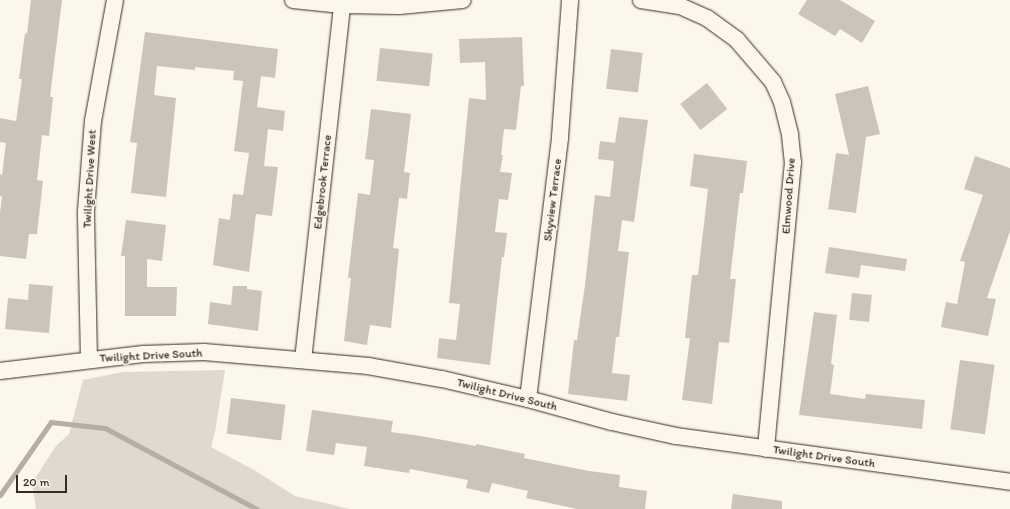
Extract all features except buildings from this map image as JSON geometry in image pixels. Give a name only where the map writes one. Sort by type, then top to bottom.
[{"type":"street","name":"Twilight Drive West","points":[[89,360],[86,210],[93,120],[115,0]]},
{"type":"street","points":[[293,0],[342,5],[399,6],[463,0]]},
{"type":"street","name":"Skyview Terrace","points":[[528,399],[560,137],[570,0]]},
{"type":"street","name":"Elmwood Drive","points":[[641,0],[680,6],[707,18],[737,40],[773,82],[782,102],[790,135],[793,162],[766,449]]},
{"type":"street","name":"Edgebrook Terrace","points":[[303,360],[342,5]]},
{"type":"street","name":"Twilight Drive South","points":[[0,371],[143,354],[204,352],[368,366],[442,380],[528,399],[612,422],[669,434],[766,449],[1010,482]]},
{"type":"shaded area","points":[[225,370],[215,432],[211,447],[254,470],[295,496],[350,509],[36,509],[32,483],[56,446],[69,434],[83,380],[123,372]]},
{"type":"waterway","points":[[0,495],[51,422],[105,428],[257,509]]}]
